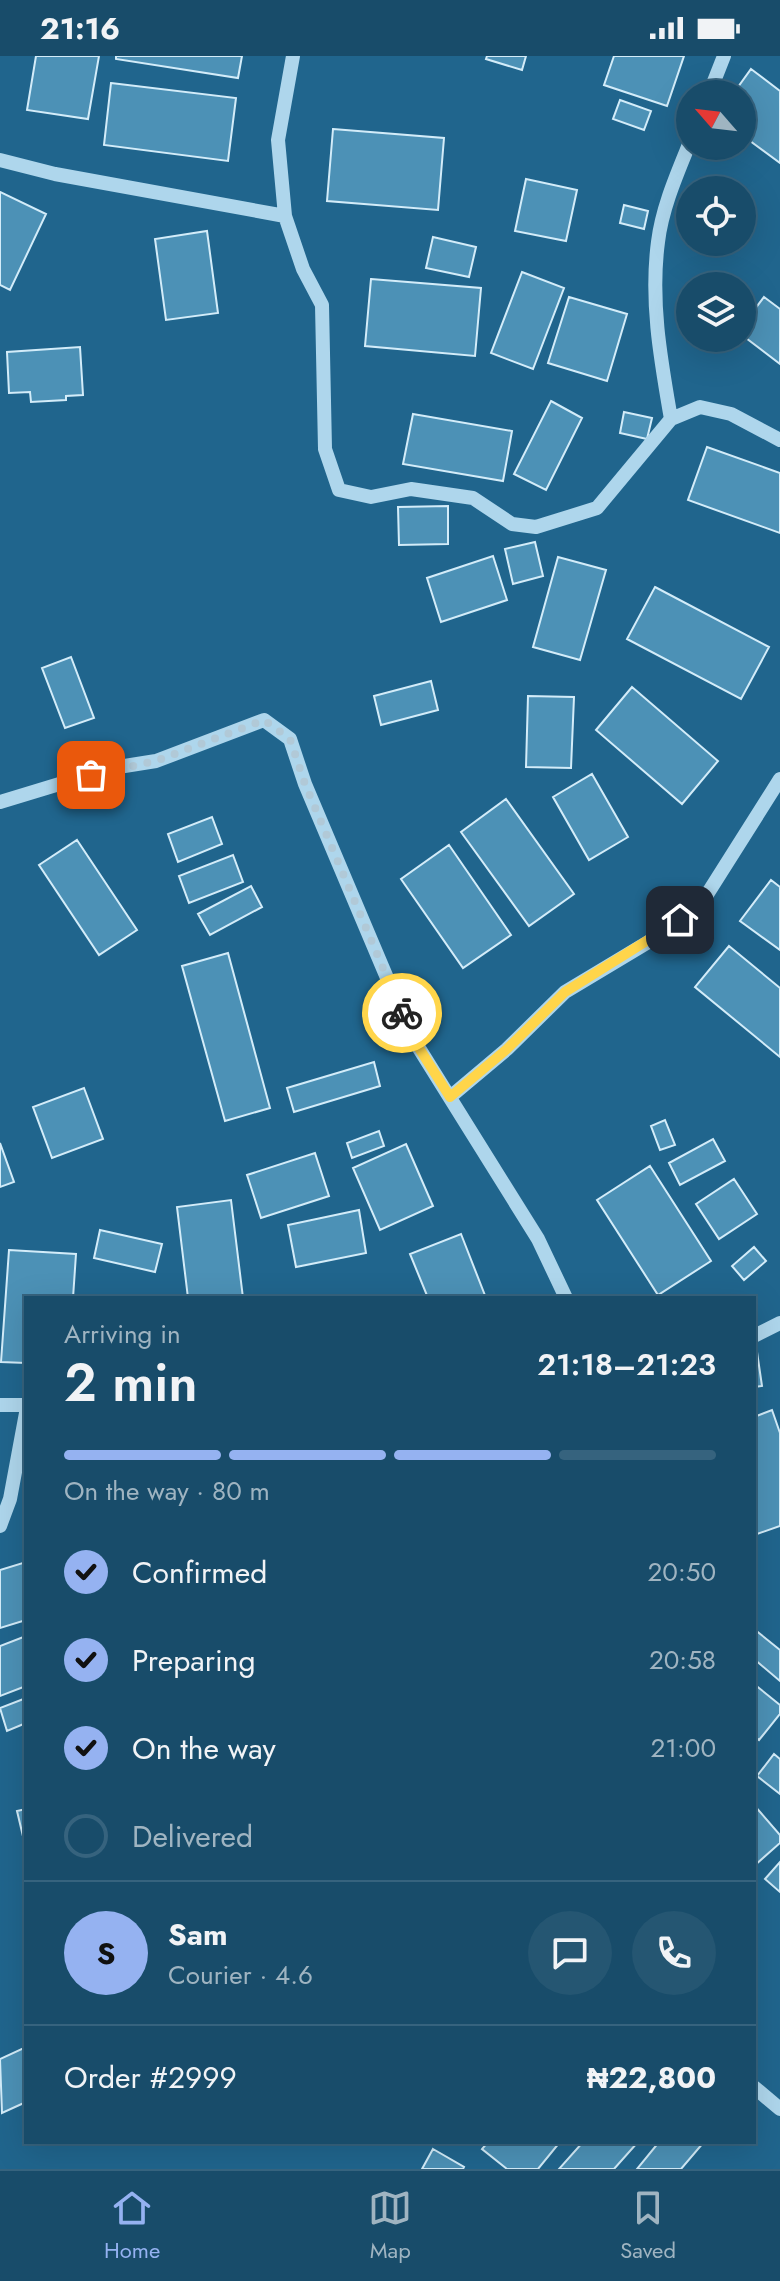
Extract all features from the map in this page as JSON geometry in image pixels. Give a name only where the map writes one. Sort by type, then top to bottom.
[{"type":"street","points":[[293,56],[278,140],[285,216],[303,269],[322,305],[325,449],[339,490],[371,497],[411,489],[473,498],[512,524],[536,527],[597,508],[671,419],[700,407],[731,414],[780,440]]},
{"type":"street","points":[[715,80],[724,56]]},
{"type":"street","points":[[0,160],[55,174],[285,216]]},
{"type":"street","points":[[671,419],[655,331],[658,241],[683,160]]},
{"type":"street","points":[[0,802],[112,768],[156,761],[264,720],[290,739],[305,784],[412,1037],[538,1239],[565,1296]]},
{"type":"street","points":[[450,1097],[507,1049],[565,992],[660,935],[701,904],[780,779]]},
{"type":"street","points":[[756,1335],[780,1323]]},
{"type":"street","points":[[0,1405],[24,1405]]},
{"type":"street","points":[[0,1526],[10,1499],[24,1424]]},
{"type":"street","points":[[756,2089],[780,2109]]},
{"type":"building","points":[[36,56],[99,56],[88,119],[27,110]]},
{"type":"building","points":[[116,56],[242,56],[238,78],[116,59]]},
{"type":"building","points":[[487,56],[526,56],[522,70],[486,59]]},
{"type":"building","points":[[614,56],[684,56],[667,106],[604,85]]},
{"type":"building","points":[[751,69],[780,91],[780,163],[756,145],[756,80],[743,80]]},
{"type":"building","points":[[111,83],[236,98],[228,161],[104,145]]},
{"type":"building","points":[[620,100],[651,111],[644,130],[613,119]]},
{"type":"building","points":[[333,129],[444,138],[438,210],[327,201]]},
{"type":"building","points":[[526,179],[577,190],[566,241],[515,231]]},
{"type":"building","points":[[0,192],[46,214],[10,290],[0,285]]},
{"type":"building","points":[[624,205],[648,211],[644,229],[620,223]]},
{"type":"building","points":[[207,231],[218,313],[166,320],[155,239]]},
{"type":"building","points":[[433,237],[476,247],[469,277],[426,268]]},
{"type":"building","points":[[522,272],[564,288],[533,369],[491,353]]},
{"type":"building","points":[[371,279],[481,288],[475,356],[365,346]]},
{"type":"building","points":[[569,297],[627,314],[607,381],[548,363]]},
{"type":"building","points":[[764,297],[780,309],[780,364],[756,346],[756,308]]},
{"type":"building","points":[[80,347],[83,395],[66,396],[66,400],[31,402],[30,392],[9,393],[7,352]]},
{"type":"building","points":[[551,401],[582,418],[546,490],[514,474]]},
{"type":"building","points":[[624,412],[652,418],[647,439],[620,433]]},
{"type":"building","points":[[413,414],[512,431],[503,481],[403,464]]},
{"type":"building","points":[[707,447],[780,473],[780,533],[688,500]]},
{"type":"building","points":[[448,506],[448,544],[399,545],[398,507]]},
{"type":"building","points":[[535,542],[543,576],[513,584],[505,549]]},
{"type":"building","points":[[493,556],[507,600],[441,622],[427,578]]},
{"type":"building","points":[[558,557],[606,570],[580,660],[533,647]]},
{"type":"building","points":[[655,587],[769,647],[741,699],[627,639]]},
{"type":"building","points":[[71,657],[94,718],[65,728],[42,668]]},
{"type":"building","points":[[431,681],[438,710],[381,725],[374,696]]},
{"type":"building","points":[[632,687],[718,761],[682,804],[596,730]]},
{"type":"building","points":[[528,696],[574,697],[571,768],[526,767]]},
{"type":"building","points":[[592,774],[628,837],[589,860],[553,797]]},
{"type":"building","points":[[506,799],[574,894],[529,926],[461,832]]},
{"type":"building","points":[[212,817],[222,844],[178,862],[168,834]]},
{"type":"building","points":[[77,840],[137,930],[99,955],[39,865]]},
{"type":"building","points":[[449,845],[511,935],[463,968],[401,879]]},
{"type":"building","points":[[233,855],[243,882],[189,903],[179,876]]},
{"type":"building","points":[[771,880],[780,887],[780,950],[740,921]]},
{"type":"building","points":[[251,886],[262,907],[210,935],[198,914]]},
{"type":"building","points":[[729,946],[780,988],[780,1057],[695,987]]},
{"type":"building","points":[[228,953],[270,1108],[225,1121],[182,966]]},
{"type":"building","points":[[374,1062],[380,1086],[294,1112],[287,1088]]},
{"type":"building","points":[[84,1088],[103,1139],[52,1158],[33,1107]]},
{"type":"building","points":[[665,1120],[675,1145],[660,1150],[651,1126]]},
{"type":"building","points":[[379,1131],[384,1146],[352,1158],[347,1143]]},
{"type":"building","points":[[713,1139],[725,1161],[680,1185],[669,1163]]},
{"type":"building","points":[[0,1143],[14,1182],[0,1187]]},
{"type":"building","points":[[406,1144],[433,1206],[380,1230],[353,1168]]},
{"type":"building","points":[[315,1153],[329,1196],[261,1218],[247,1175]]},
{"type":"building","points":[[650,1166],[711,1261],[658,1295],[597,1200]]},
{"type":"building","points":[[734,1179],[757,1214],[719,1239],[696,1204]]},
{"type":"building","points":[[231,1200],[243,1296],[188,1296],[177,1207]]},
{"type":"building","points":[[359,1210],[366,1253],[296,1267],[288,1225]]},
{"type":"building","points":[[100,1230],[162,1244],[155,1272],[94,1258]]},
{"type":"building","points":[[461,1234],[485,1296],[427,1296],[410,1254]]},
{"type":"building","points":[[754,1247],[766,1261],[744,1280],[732,1266]]},
{"type":"building","points":[[9,1250],[76,1254],[73,1296],[24,1296],[24,1363],[1,1362]]},
{"type":"building","points":[[756,1352],[762,1386],[756,1387]]},
{"type":"building","points":[[772,1410],[780,1433],[780,1526],[756,1534],[756,1416]]},
{"type":"building","points":[[24,1563],[24,1621],[0,1628],[0,1570]]},
{"type":"building","points":[[756,1631],[780,1650],[780,1681],[756,1661]]},
{"type":"building","points":[[24,1637],[24,1687],[0,1696],[0,1646]]},
{"type":"building","points":[[756,1686],[780,1705],[780,1714],[759,1740],[756,1738]]},
{"type":"building","points":[[24,1699],[24,1724],[7,1731],[0,1708]]},
{"type":"building","points":[[774,1754],[780,1759],[780,1794],[757,1776]]},
{"type":"building","points":[[756,1807],[780,1835],[780,1843],[756,1864]]},
{"type":"building","points":[[24,1809],[24,1841],[17,1811]]},
{"type":"building","points":[[780,1862],[780,1892],[765,1879]]},
{"type":"building","points":[[24,2048],[24,2103],[2,2113],[0,2059]]},
{"type":"building","points":[[486,2144],[558,2144],[538,2169],[507,2169],[482,2149]]},
{"type":"building","points":[[581,2144],[636,2144],[614,2169],[559,2169]]},
{"type":"building","points":[[657,2144],[702,2144],[681,2169],[637,2169]]},
{"type":"building","points":[[433,2149],[464,2167],[463,2169],[422,2169]]},
{"type":"way so far","points":[[91,775],[112,768],[156,761],[264,720],[290,739],[305,784],[323,819],[402,1013]]},
{"type":"route","points":[[402,1013],[412,1037],[450,1097],[507,1049],[565,992],[680,920]]}]
